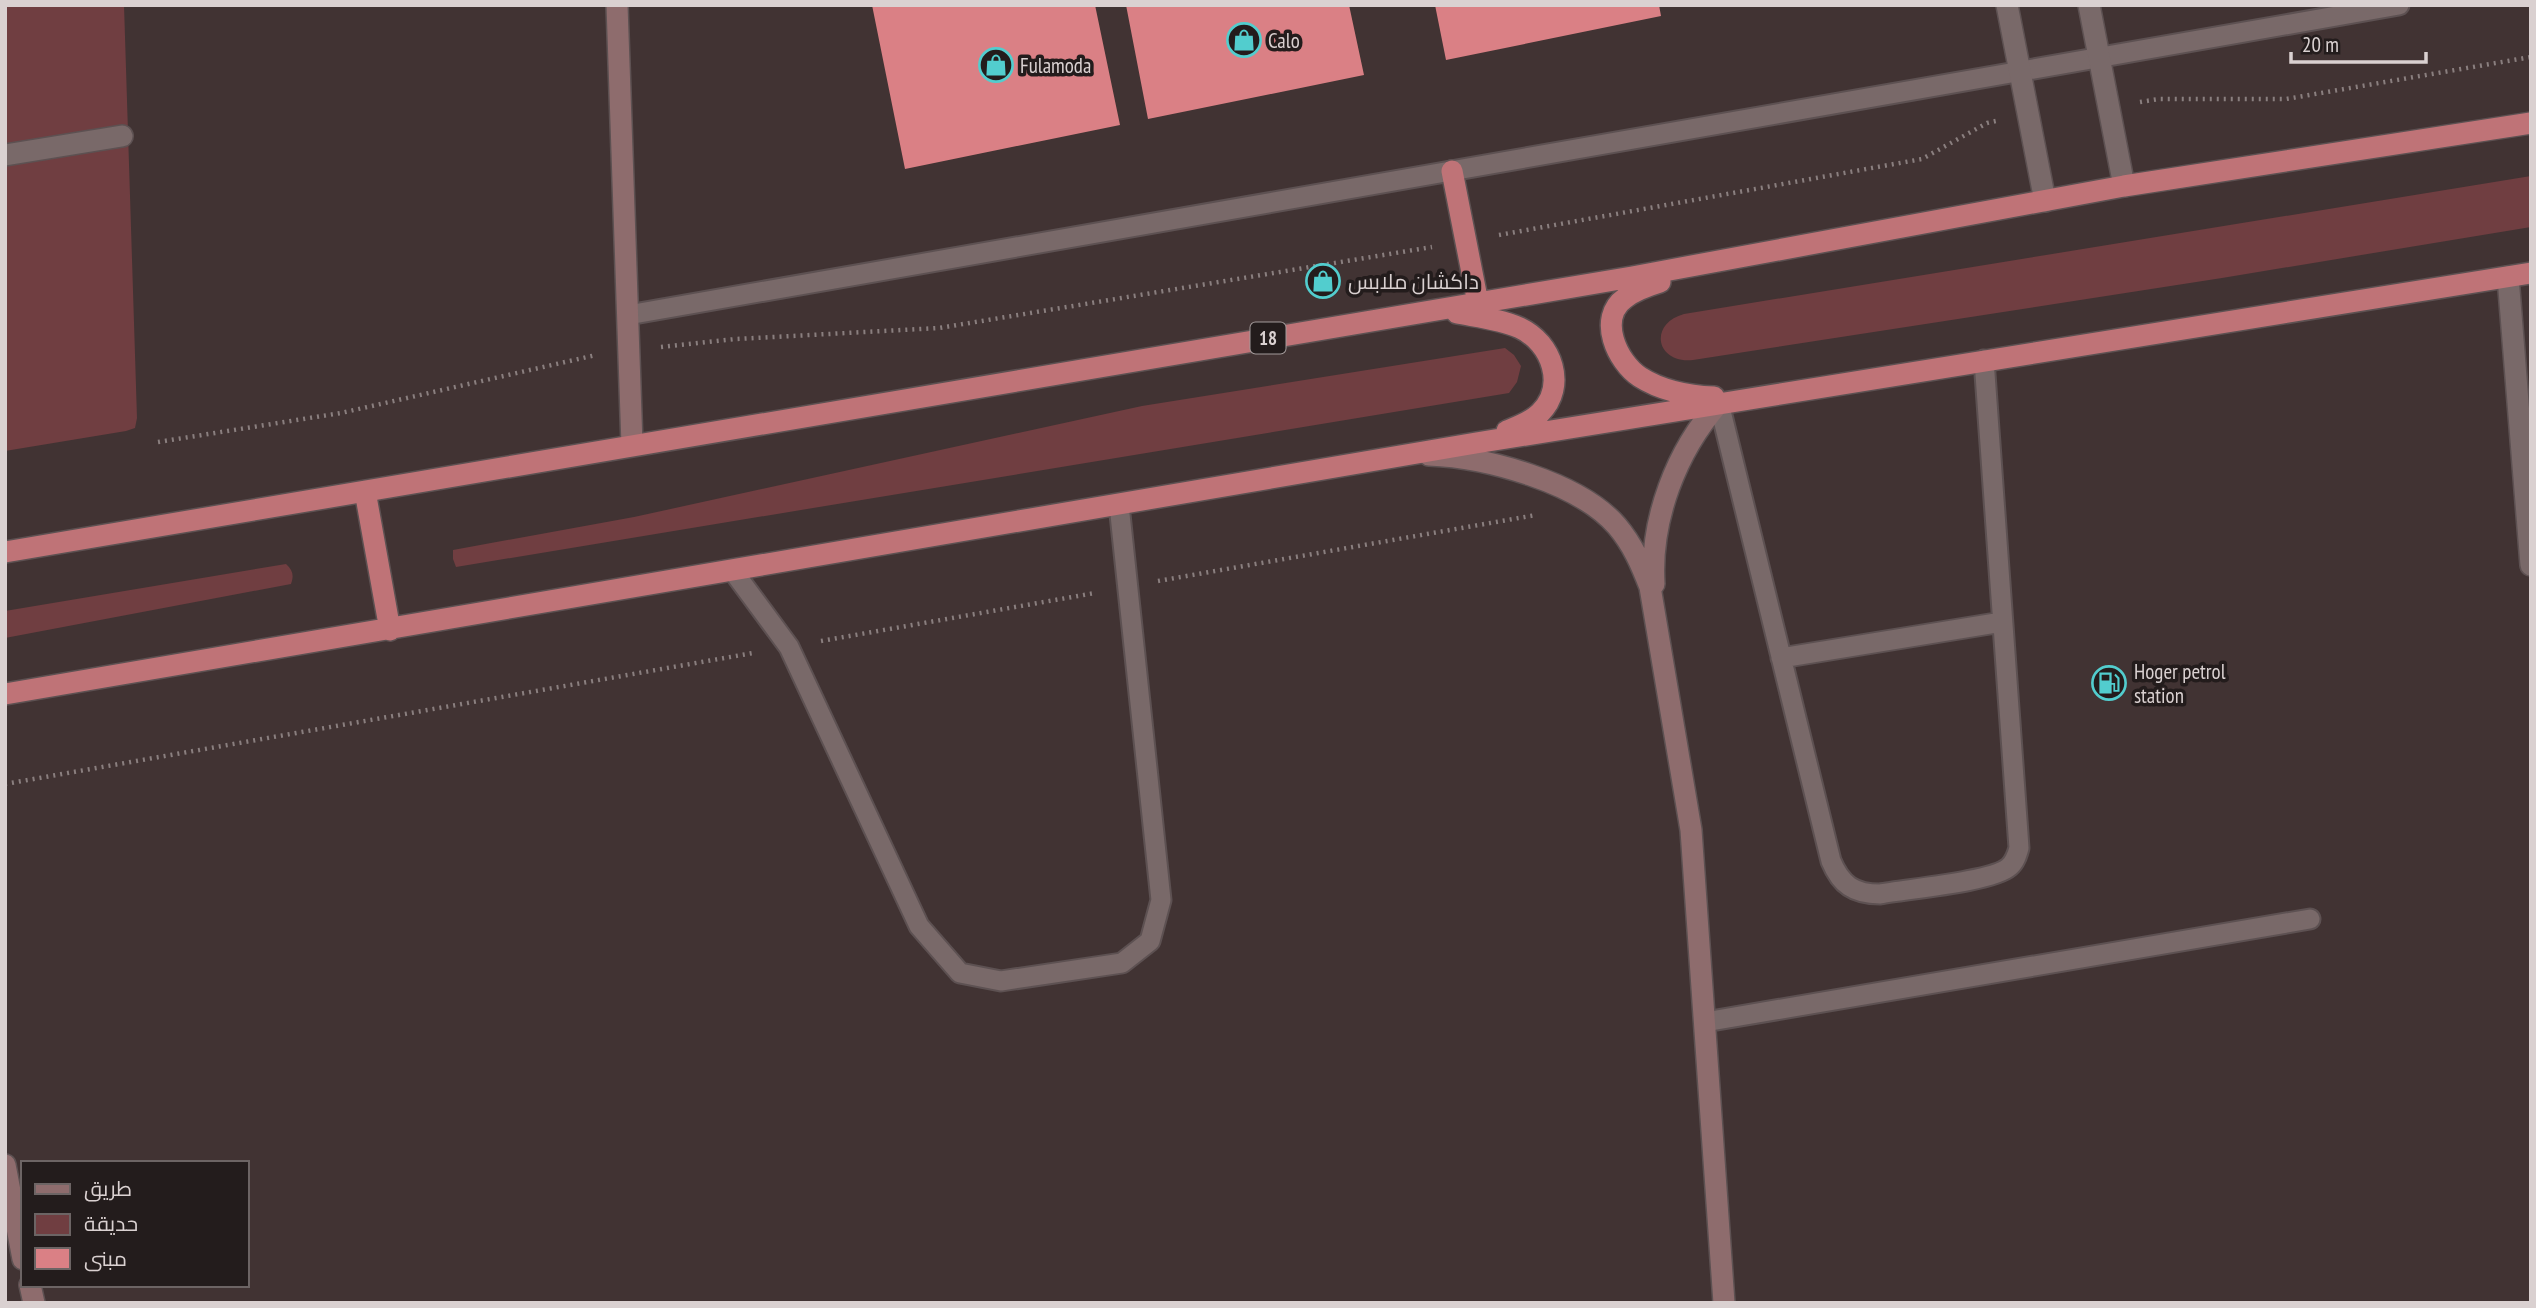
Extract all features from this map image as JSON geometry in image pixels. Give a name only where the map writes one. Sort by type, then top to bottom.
[{"type":"highway","name":"18","points":[[5,552],[1746,257],[2124,187],[2531,123]]},
{"type":"highway","points":[[1452,171],[1478,303]]},
{"type":"highway","points":[[1746,257],[1644,287],[1623,299],[1615,309],[1611,325],[1615,348],[1626,365],[1640,377],[1660,387],[1711,397],[1770,394]]},
{"type":"highway","points":[[5,694],[1770,394],[2531,273]]},
{"type":"highway","points":[[1437,310],[1493,319],[1521,328],[1538,340],[1549,355],[1555,371],[1552,394],[1541,412],[1528,422],[1476,443]]},
{"type":"highway","points":[[365,491],[390,630]]},
{"type":"street","points":[[617,5],[632,444]]},
{"type":"street","points":[[2007,5],[2045,201]]},
{"type":"street","points":[[2089,5],[2124,187]]},
{"type":"street","points":[[5,155],[122,136]]},
{"type":"street","points":[[2508,277],[2531,565]]},
{"type":"street","points":[[1658,628],[1653,571],[1655,537],[1664,502],[1688,447],[1704,419],[1718,403]]},
{"type":"street","points":[[1410,454],[1477,461],[1536,477],[1581,497],[1615,524],[1637,554],[1650,587],[1691,830],[1724,1303]]},
{"type":"street","points":[[5,1165],[21,1249]]},
{"type":"lane","points":[[628,315],[2399,5]]},
{"type":"lane","points":[[1718,403],[1831,861],[1837,876],[1849,888],[1864,894],[1880,894],[1990,876],[2009,867],[2019,848],[1984,360]]},
{"type":"lane","points":[[733,571],[789,647],[919,926],[960,972],[1001,981],[1122,963],[1150,940],[1161,900],[1119,505]]},
{"type":"lane","points":[[1781,658],[2002,621]]},
{"type":"lane","points":[[1705,1022],[2310,919]]},
{"type":"path","points":[[2108,106],[2158,99],[2286,99],[2531,57]]},
{"type":"path","points":[[158,442],[341,412],[583,358],[736,339],[939,328],[1466,241],[1922,159],[1987,122],[2029,117]]},
{"type":"green space","points":[[5,5],[124,5],[137,418],[135,428],[126,431],[5,451]]},
{"type":"green space","points":[[2531,176],[2531,227],[1693,360],[1681,360],[1671,356],[1664,350],[1661,342],[1665,326],[1684,314]]},
{"type":"green space","points":[[1505,348],[1521,366],[1517,382],[1509,393],[456,567],[453,559],[453,550],[634,517],[1142,406]]},
{"type":"green space","points":[[286,564],[292,573],[291,584],[5,638],[5,611]]},
{"type":"building","name":"Fulamoda","points":[[872,5],[1095,5],[1120,125],[905,169]]},
{"type":"building","name":"Calo","points":[[1126,5],[1349,5],[1364,75],[1148,119]]},
{"type":"building","points":[[1435,5],[1659,5],[1661,16],[1446,60]]},
{"type":"place","name":"Calo","points":[[1244,40]]},
{"type":"place","name":"Fulamoda","points":[[996,65]]},
{"type":"place","name":"داكشان ملابس","points":[[1323,281]]},
{"type":"place","name":"Hoger petrol station","points":[[2109,683]]}]
